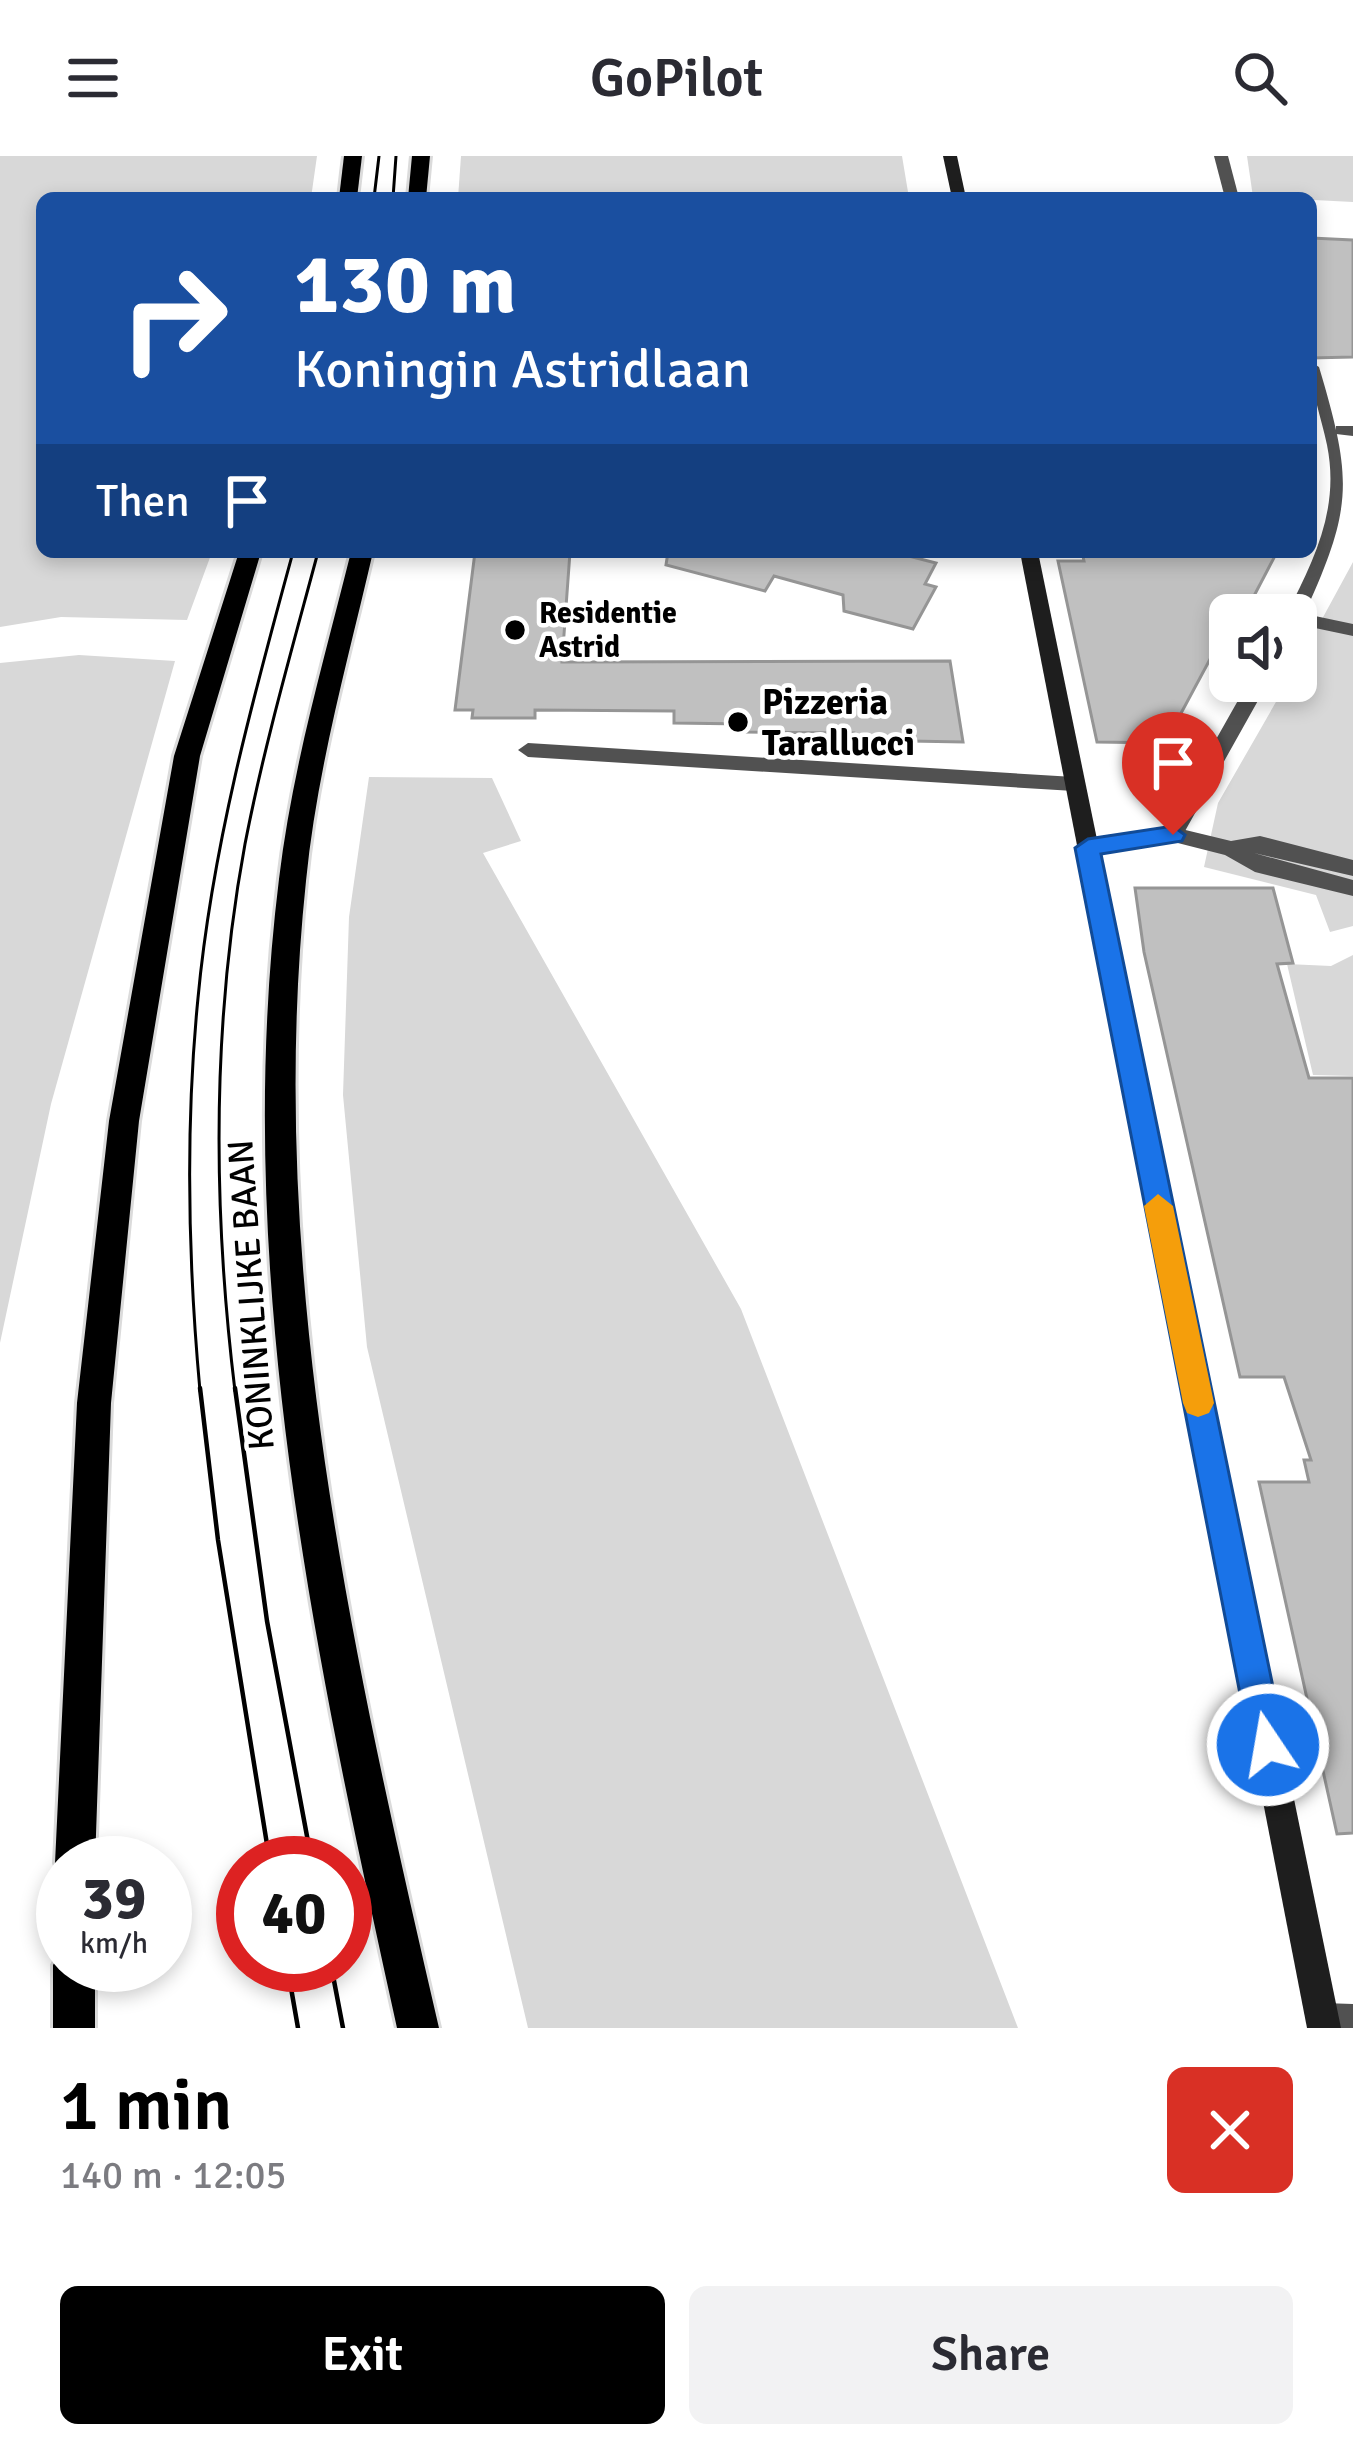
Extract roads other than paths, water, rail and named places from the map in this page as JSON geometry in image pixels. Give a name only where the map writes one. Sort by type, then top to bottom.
[{"type":"main road","points":[[349,192],[353,156]]},
{"type":"main road","points":[[418,192],[421,156]]},
{"type":"main road","points":[[77,1836],[94,1403],[124,1121],[187,756],[248,558]]},
{"type":"main road","name":"KONINKLIJKE BAAN","points":[[361,558],[310,770],[292,878],[282,1016],[284,1240],[309,1471],[366,1797],[418,2028]]},
{"type":"main road","points":[[74,1992],[74,2028]]},
{"type":"street","points":[[950,156],[957,192]]},
{"type":"street","points":[[1221,156],[1230,192]]},
{"type":"street","points":[[1308,594],[1338,538],[1350,502],[1352,465],[1348,431],[1317,377]]},
{"type":"street","points":[[1030,558],[1333,2023]]},
{"type":"street","points":[[1317,622],[1353,630]]},
{"type":"street","points":[[1173,835],[1247,702]]},
{"type":"street","points":[[528,750],[1075,784]]},
{"type":"street","points":[[1088,848],[1173,835],[1231,849],[1255,864],[1353,888]]},
{"type":"street","points":[[1231,849],[1260,844],[1353,868]]},
{"type":"tram line","points":[[375,192],[379,156]]},
{"type":"tram line","points":[[393,192],[396,156]]},
{"type":"tram line","points":[[200,1391],[190,1194],[191,1096],[204,941],[249,717],[291,558]]},
{"type":"tram line","points":[[235,1391],[220,1186],[226,979],[245,844],[316,558]]},
{"type":"tram line","points":[[200,1388],[218,1540],[266,1836]]},
{"type":"tram line","points":[[235,1388],[267,1621],[307,1836]]},
{"type":"tram line","points":[[292,1992],[298,2028]]},
{"type":"tram line","points":[[336,1992],[343,2028]]},
{"type":"place","name":"Residentie Astrid","points":[[515,630]]},
{"type":"place","name":"Pizzeria Tarallucci","points":[[738,722]]}]
